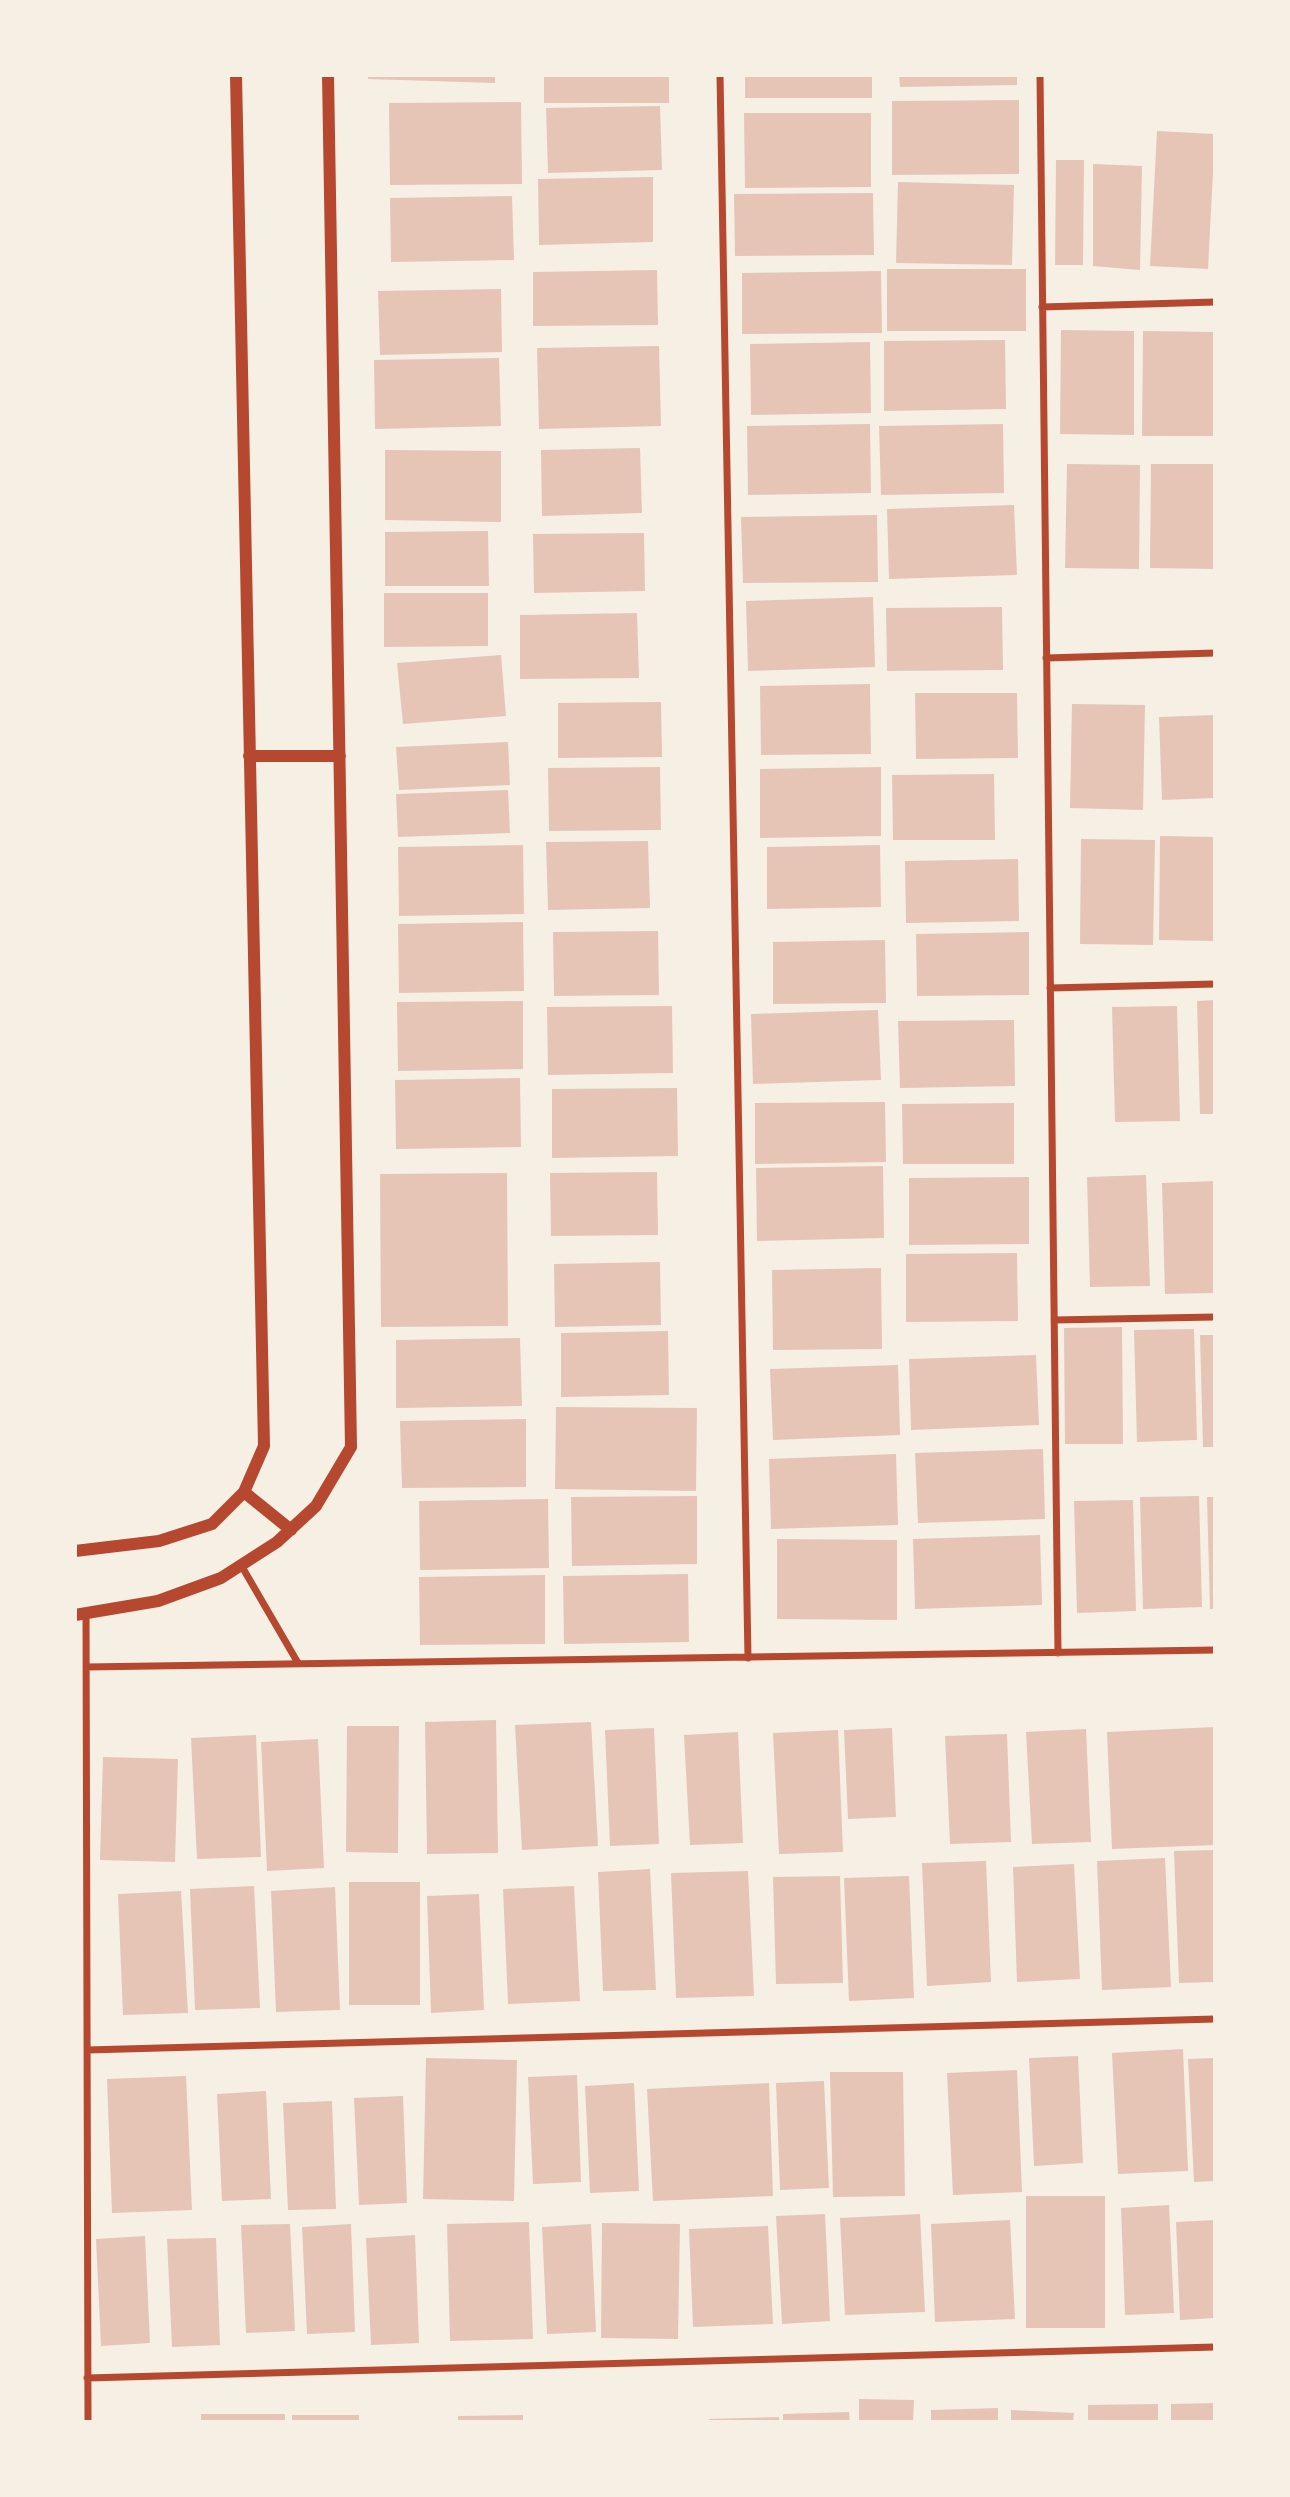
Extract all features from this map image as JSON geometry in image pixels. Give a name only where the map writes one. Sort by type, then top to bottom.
[{"type":"street","points":[[75,1551],[159,1541],[212,1524],[244,1492],[264,1446],[236,75]]},
{"type":"street","points":[[88,2422],[86,1667],[81,1614],[158,1601],[221,1578],[291,1530],[316,1506],[351,1447],[328,75]]},
{"type":"street","points":[[720,75],[748,1658]]},
{"type":"street","points":[[1040,75],[1058,1653]]},
{"type":"street","points":[[1042,307],[1215,302]]},
{"type":"street","points":[[1046,658],[1215,653]]},
{"type":"street","points":[[249,756],[340,756]]},
{"type":"street","points":[[1050,988],[1215,984]]},
{"type":"street","points":[[1054,1320],[1215,1317]]},
{"type":"street","points":[[244,1492],[291,1530]]},
{"type":"street","points":[[241,1565],[298,1663]]},
{"type":"street","points":[[86,1667],[1215,1650]]},
{"type":"street","points":[[87,2050],[1215,2019]]},
{"type":"street","points":[[87,2378],[1215,2347]]},
{"type":"building","points":[[368,75],[495,75],[495,83],[368,79]]},
{"type":"building","points":[[544,75],[669,75],[669,103],[544,103]]},
{"type":"building","points":[[745,75],[872,75],[872,98],[745,98]]},
{"type":"building","points":[[899,75],[1017,75],[1017,85],[900,87]]},
{"type":"building","points":[[1019,100],[1019,174],[892,175],[892,101]]},
{"type":"building","points":[[521,102],[522,184],[390,185],[389,103]]},
{"type":"building","points":[[660,106],[662,170],[548,173],[546,108]]},
{"type":"building","points":[[744,113],[871,113],[871,187],[745,188]]},
{"type":"building","points":[[1157,131],[1215,134],[1208,269],[1150,266]]},
{"type":"building","points":[[1056,160],[1084,160],[1083,265],[1055,265]]},
{"type":"building","points":[[1093,164],[1142,166],[1140,270],[1093,266]]},
{"type":"building","points":[[653,177],[653,242],[539,245],[538,179]]},
{"type":"building","points":[[898,182],[1014,185],[1012,265],[896,263]]},
{"type":"building","points":[[873,193],[874,255],[735,256],[734,194]]},
{"type":"building","points":[[512,196],[514,260],[391,262],[390,198]]},
{"type":"building","points":[[887,269],[1026,269],[1026,331],[887,331]]},
{"type":"building","points":[[657,270],[658,325],[533,326],[533,272]]},
{"type":"building","points":[[881,271],[882,333],[742,334],[742,273]]},
{"type":"building","points":[[501,289],[502,352],[380,355],[378,291]]},
{"type":"building","points":[[1061,330],[1134,331],[1134,435],[1060,434]]},
{"type":"building","points":[[1143,331],[1215,332],[1215,436],[1142,436]]},
{"type":"building","points":[[1005,340],[1006,409],[884,411],[884,341]]},
{"type":"building","points":[[870,342],[871,413],[751,415],[750,344]]},
{"type":"building","points":[[659,346],[661,426],[539,429],[537,348]]},
{"type":"building","points":[[499,358],[501,426],[375,429],[374,360]]},
{"type":"building","points":[[870,424],[871,493],[748,495],[747,426]]},
{"type":"building","points":[[1003,424],[1004,493],[881,495],[879,426]]},
{"type":"building","points":[[640,448],[642,513],[542,516],[541,450]]},
{"type":"building","points":[[385,450],[501,451],[501,522],[385,520]]},
{"type":"building","points":[[1067,464],[1140,465],[1139,569],[1065,568]]},
{"type":"building","points":[[1151,464],[1215,464],[1215,569],[1150,568]]},
{"type":"building","points":[[1014,505],[1017,575],[889,579],[887,509]]},
{"type":"building","points":[[877,515],[878,582],[743,583],[741,517]]},
{"type":"building","points":[[488,531],[489,586],[385,586],[385,532]]},
{"type":"building","points":[[644,533],[645,591],[534,593],[533,534]]},
{"type":"building","points":[[384,593],[488,593],[488,646],[384,647]]},
{"type":"building","points":[[873,597],[875,667],[748,671],[746,601]]},
{"type":"building","points":[[1002,607],[1003,670],[887,671],[886,608]]},
{"type":"building","points":[[637,613],[639,678],[520,679],[520,615]]},
{"type":"building","points":[[501,655],[506,716],[403,724],[397,663]]},
{"type":"building","points":[[870,684],[871,754],[761,755],[760,686]]},
{"type":"building","points":[[915,693],[1017,693],[1018,758],[916,759]]},
{"type":"building","points":[[661,702],[662,757],[558,758],[558,703]]},
{"type":"building","points":[[1072,704],[1145,705],[1143,810],[1070,808]]},
{"type":"building","points":[[1215,715],[1215,798],[1162,800],[1159,717]]},
{"type":"building","points":[[508,742],[510,785],[399,790],[396,747]]},
{"type":"building","points":[[660,767],[661,830],[549,831],[548,768]]},
{"type":"building","points":[[881,767],[881,836],[760,838],[760,769]]},
{"type":"building","points":[[994,774],[995,840],[893,840],[892,775]]},
{"type":"building","points":[[508,790],[510,833],[398,837],[396,794]]},
{"type":"building","points":[[1160,836],[1215,837],[1215,941],[1159,940]]},
{"type":"building","points":[[1081,839],[1155,840],[1153,945],[1080,944]]},
{"type":"building","points":[[648,841],[650,908],[548,910],[546,842]]},
{"type":"building","points":[[523,845],[524,914],[399,916],[398,847]]},
{"type":"building","points":[[880,845],[881,907],[767,909],[767,847]]},
{"type":"building","points":[[1018,859],[1019,921],[906,923],[905,861]]},
{"type":"building","points":[[523,922],[524,991],[399,993],[398,924]]},
{"type":"building","points":[[658,931],[659,995],[554,996],[553,932]]},
{"type":"building","points":[[1029,932],[1029,995],[917,996],[916,934]]},
{"type":"building","points":[[885,940],[886,1003],[773,1004],[773,942]]},
{"type":"building","points":[[1215,1000],[1215,1114],[1200,1114],[1197,1001]]},
{"type":"building","points":[[523,1001],[523,1069],[398,1071],[397,1002]]},
{"type":"building","points":[[672,1006],[673,1073],[548,1075],[547,1007]]},
{"type":"building","points":[[1177,1006],[1180,1121],[1115,1122],[1112,1007]]},
{"type":"building","points":[[878,1010],[881,1080],[753,1084],[751,1014]]},
{"type":"building","points":[[1014,1020],[1015,1086],[900,1088],[898,1021]]},
{"type":"building","points":[[520,1078],[521,1147],[396,1149],[395,1080]]},
{"type":"building","points":[[677,1088],[678,1156],[552,1158],[552,1089]]},
{"type":"building","points":[[885,1102],[886,1162],[755,1164],[755,1103]]},
{"type":"building","points":[[1014,1103],[1014,1164],[903,1164],[902,1104]]},
{"type":"building","points":[[883,1166],[884,1238],[757,1241],[756,1168]]},
{"type":"building","points":[[657,1172],[658,1235],[551,1236],[550,1173]]},
{"type":"building","points":[[507,1173],[508,1326],[381,1327],[380,1174]]},
{"type":"building","points":[[1146,1175],[1150,1286],[1090,1287],[1087,1177]]},
{"type":"building","points":[[1029,1177],[1029,1244],[909,1245],[909,1178]]},
{"type":"building","points":[[1215,1181],[1215,1293],[1165,1294],[1162,1183]]},
{"type":"building","points":[[1017,1253],[1018,1321],[906,1322],[906,1254]]},
{"type":"building","points":[[660,1262],[661,1325],[555,1327],[554,1264]]},
{"type":"building","points":[[881,1268],[882,1349],[773,1350],[772,1270]]},
{"type":"building","points":[[1122,1327],[1123,1444],[1065,1444],[1064,1328]]},
{"type":"building","points":[[1194,1329],[1197,1440],[1137,1442],[1134,1330]]},
{"type":"building","points":[[668,1331],[669,1395],[561,1397],[561,1333]]},
{"type":"building","points":[[1200,1335],[1215,1335],[1215,1447],[1203,1447]]},
{"type":"building","points":[[520,1338],[522,1406],[396,1408],[396,1340]]},
{"type":"building","points":[[1036,1355],[1039,1425],[911,1430],[909,1359]]},
{"type":"building","points":[[898,1365],[900,1435],[773,1440],[770,1369]]},
{"type":"building","points":[[556,1407],[697,1408],[696,1491],[555,1489]]},
{"type":"building","points":[[526,1419],[526,1487],[402,1488],[400,1421]]},
{"type":"building","points":[[1043,1449],[1045,1519],[918,1523],[915,1453]]},
{"type":"building","points":[[896,1454],[898,1525],[771,1529],[769,1459]]},
{"type":"building","points":[[697,1496],[697,1564],[572,1566],[571,1497]]},
{"type":"building","points":[[1199,1496],[1202,1607],[1143,1609],[1140,1497]]},
{"type":"building","points":[[1207,1497],[1215,1497],[1215,1609],[1210,1609]]},
{"type":"building","points":[[548,1499],[549,1568],[420,1570],[419,1501]]},
{"type":"building","points":[[1133,1500],[1136,1611],[1077,1613],[1074,1501]]},
{"type":"building","points":[[1040,1535],[1042,1605],[915,1609],[913,1539]]},
{"type":"building","points":[[777,1539],[897,1540],[897,1620],[777,1619]]},
{"type":"building","points":[[688,1574],[689,1642],[564,1644],[563,1576]]},
{"type":"building","points":[[545,1575],[545,1644],[420,1645],[419,1577]]},
{"type":"building","points":[[496,1720],[498,1853],[427,1854],[425,1722]]},
{"type":"building","points":[[591,1722],[598,1846],[522,1850],[515,1725]]},
{"type":"building","points":[[347,1726],[399,1726],[398,1853],[346,1852]]},
{"type":"building","points":[[1215,1727],[1215,1845],[1112,1849],[1107,1732]]},
{"type":"building","points":[[654,1728],[659,1844],[610,1846],[605,1730]]},
{"type":"building","points":[[892,1728],[896,1817],[848,1819],[844,1730]]},
{"type":"building","points":[[1086,1729],[1091,1842],[1032,1844],[1026,1732]]},
{"type":"building","points":[[838,1730],[843,1852],[779,1854],[773,1733]]},
{"type":"building","points":[[738,1732],[743,1843],[690,1845],[684,1735]]},
{"type":"building","points":[[1007,1734],[1011,1842],[950,1844],[945,1736]]},
{"type":"building","points":[[256,1735],[261,1857],[197,1859],[191,1738]]},
{"type":"building","points":[[318,1739],[324,1868],[267,1871],[261,1742]]},
{"type":"building","points":[[103,1757],[178,1759],[175,1862],[100,1860]]},
{"type":"building","points":[[1215,1850],[1215,1982],[1179,1983],[1174,1851]]},
{"type":"building","points":[[1165,1858],[1171,1987],[1102,1990],[1097,1861]]},
{"type":"building","points":[[986,1861],[991,1982],[927,1986],[922,1863]]},
{"type":"building","points":[[1074,1864],[1080,1979],[1017,1982],[1013,1867]]},
{"type":"building","points":[[650,1869],[656,1990],[603,1991],[598,1872]]},
{"type":"building","points":[[748,1871],[754,1996],[676,1998],[671,1873]]},
{"type":"building","points":[[840,1876],[843,1983],[776,1984],[773,1877]]},
{"type":"building","points":[[909,1876],[914,1998],[849,2001],[844,1878]]},
{"type":"building","points":[[349,1882],[420,1882],[420,2005],[349,2005]]},
{"type":"building","points":[[254,1886],[260,2008],[195,2010],[190,1889]]},
{"type":"building","points":[[574,1886],[580,2001],[508,2004],[503,1889]]},
{"type":"building","points":[[335,1887],[340,2010],[276,2012],[271,1891]]},
{"type":"building","points":[[181,1891],[188,2013],[123,2015],[118,1894]]},
{"type":"building","points":[[479,1894],[484,2010],[431,2013],[427,1896]]},
{"type":"building","points":[[1183,2049],[1188,2171],[1118,2174],[1112,2053]]},
{"type":"building","points":[[1078,2056],[1083,2163],[1034,2166],[1029,2058]]},
{"type":"building","points":[[426,2058],[517,2060],[514,2201],[423,2199]]},
{"type":"building","points":[[1215,2058],[1215,2181],[1194,2182],[1188,2059]]},
{"type":"building","points":[[1017,2070],[1022,2192],[953,2195],[947,2073]]},
{"type":"building","points":[[830,2072],[903,2072],[905,2196],[833,2197]]},
{"type":"building","points":[[577,2075],[581,2182],[533,2184],[528,2077]]},
{"type":"building","points":[[186,2076],[192,2210],[112,2213],[107,2079]]},
{"type":"building","points":[[824,2081],[829,2188],[780,2190],[776,2083]]},
{"type":"building","points":[[634,2083],[639,2191],[590,2193],[585,2086]]},
{"type":"building","points":[[769,2083],[773,2196],[653,2201],[647,2089]]},
{"type":"building","points":[[266,2091],[271,2199],[222,2201],[217,2094]]},
{"type":"building","points":[[403,2096],[407,2203],[359,2205],[354,2098]]},
{"type":"building","points":[[332,2101],[336,2209],[288,2210],[283,2103]]},
{"type":"building","points":[[1026,2196],[1105,2196],[1105,2328],[1026,2328]]},
{"type":"building","points":[[1169,2205],[1174,2313],[1125,2315],[1121,2208]]},
{"type":"building","points":[[825,2214],[830,2321],[782,2324],[776,2216]]},
{"type":"building","points":[[920,2214],[925,2312],[845,2315],[840,2218]]},
{"type":"building","points":[[1010,2220],[1015,2319],[935,2322],[931,2224]]},
{"type":"building","points":[[1215,2220],[1215,2318],[1180,2320],[1176,2222]]},
{"type":"building","points":[[529,2222],[533,2339],[450,2341],[447,2224]]},
{"type":"building","points":[[602,2223],[680,2224],[678,2339],[601,2338]]},
{"type":"building","points":[[290,2224],[295,2331],[246,2333],[241,2225]]},
{"type":"building","points":[[351,2224],[355,2332],[307,2334],[302,2227]]},
{"type":"building","points":[[591,2224],[596,2332],[547,2334],[542,2227]]},
{"type":"building","points":[[768,2226],[773,2324],[693,2327],[689,2229]]},
{"type":"building","points":[[415,2235],[419,2343],[371,2345],[366,2238]]},
{"type":"building","points":[[145,2236],[150,2343],[101,2346],[96,2239]]},
{"type":"building","points":[[216,2238],[220,2345],[172,2347],[167,2239]]},
{"type":"building","points":[[859,2399],[914,2400],[913,2422],[859,2422]]},
{"type":"building","points":[[1215,2403],[1215,2422],[1171,2422],[1171,2404]]},
{"type":"building","points":[[1158,2404],[1158,2422],[1088,2422],[1088,2405]]},
{"type":"building","points":[[998,2408],[998,2422],[931,2422],[931,2410]]},
{"type":"building","points":[[1011,2410],[1074,2413],[1073,2422],[1011,2422]]},
{"type":"building","points":[[849,2412],[850,2422],[783,2422],[783,2414]]},
{"type":"building","points":[[201,2414],[285,2414],[285,2422],[201,2422]]},
{"type":"building","points":[[292,2415],[359,2415],[359,2422],[292,2422]]},
{"type":"building","points":[[523,2415],[523,2422],[458,2422],[458,2416]]},
{"type":"building","points":[[779,2417],[779,2422],[709,2422],[709,2419]]}]
